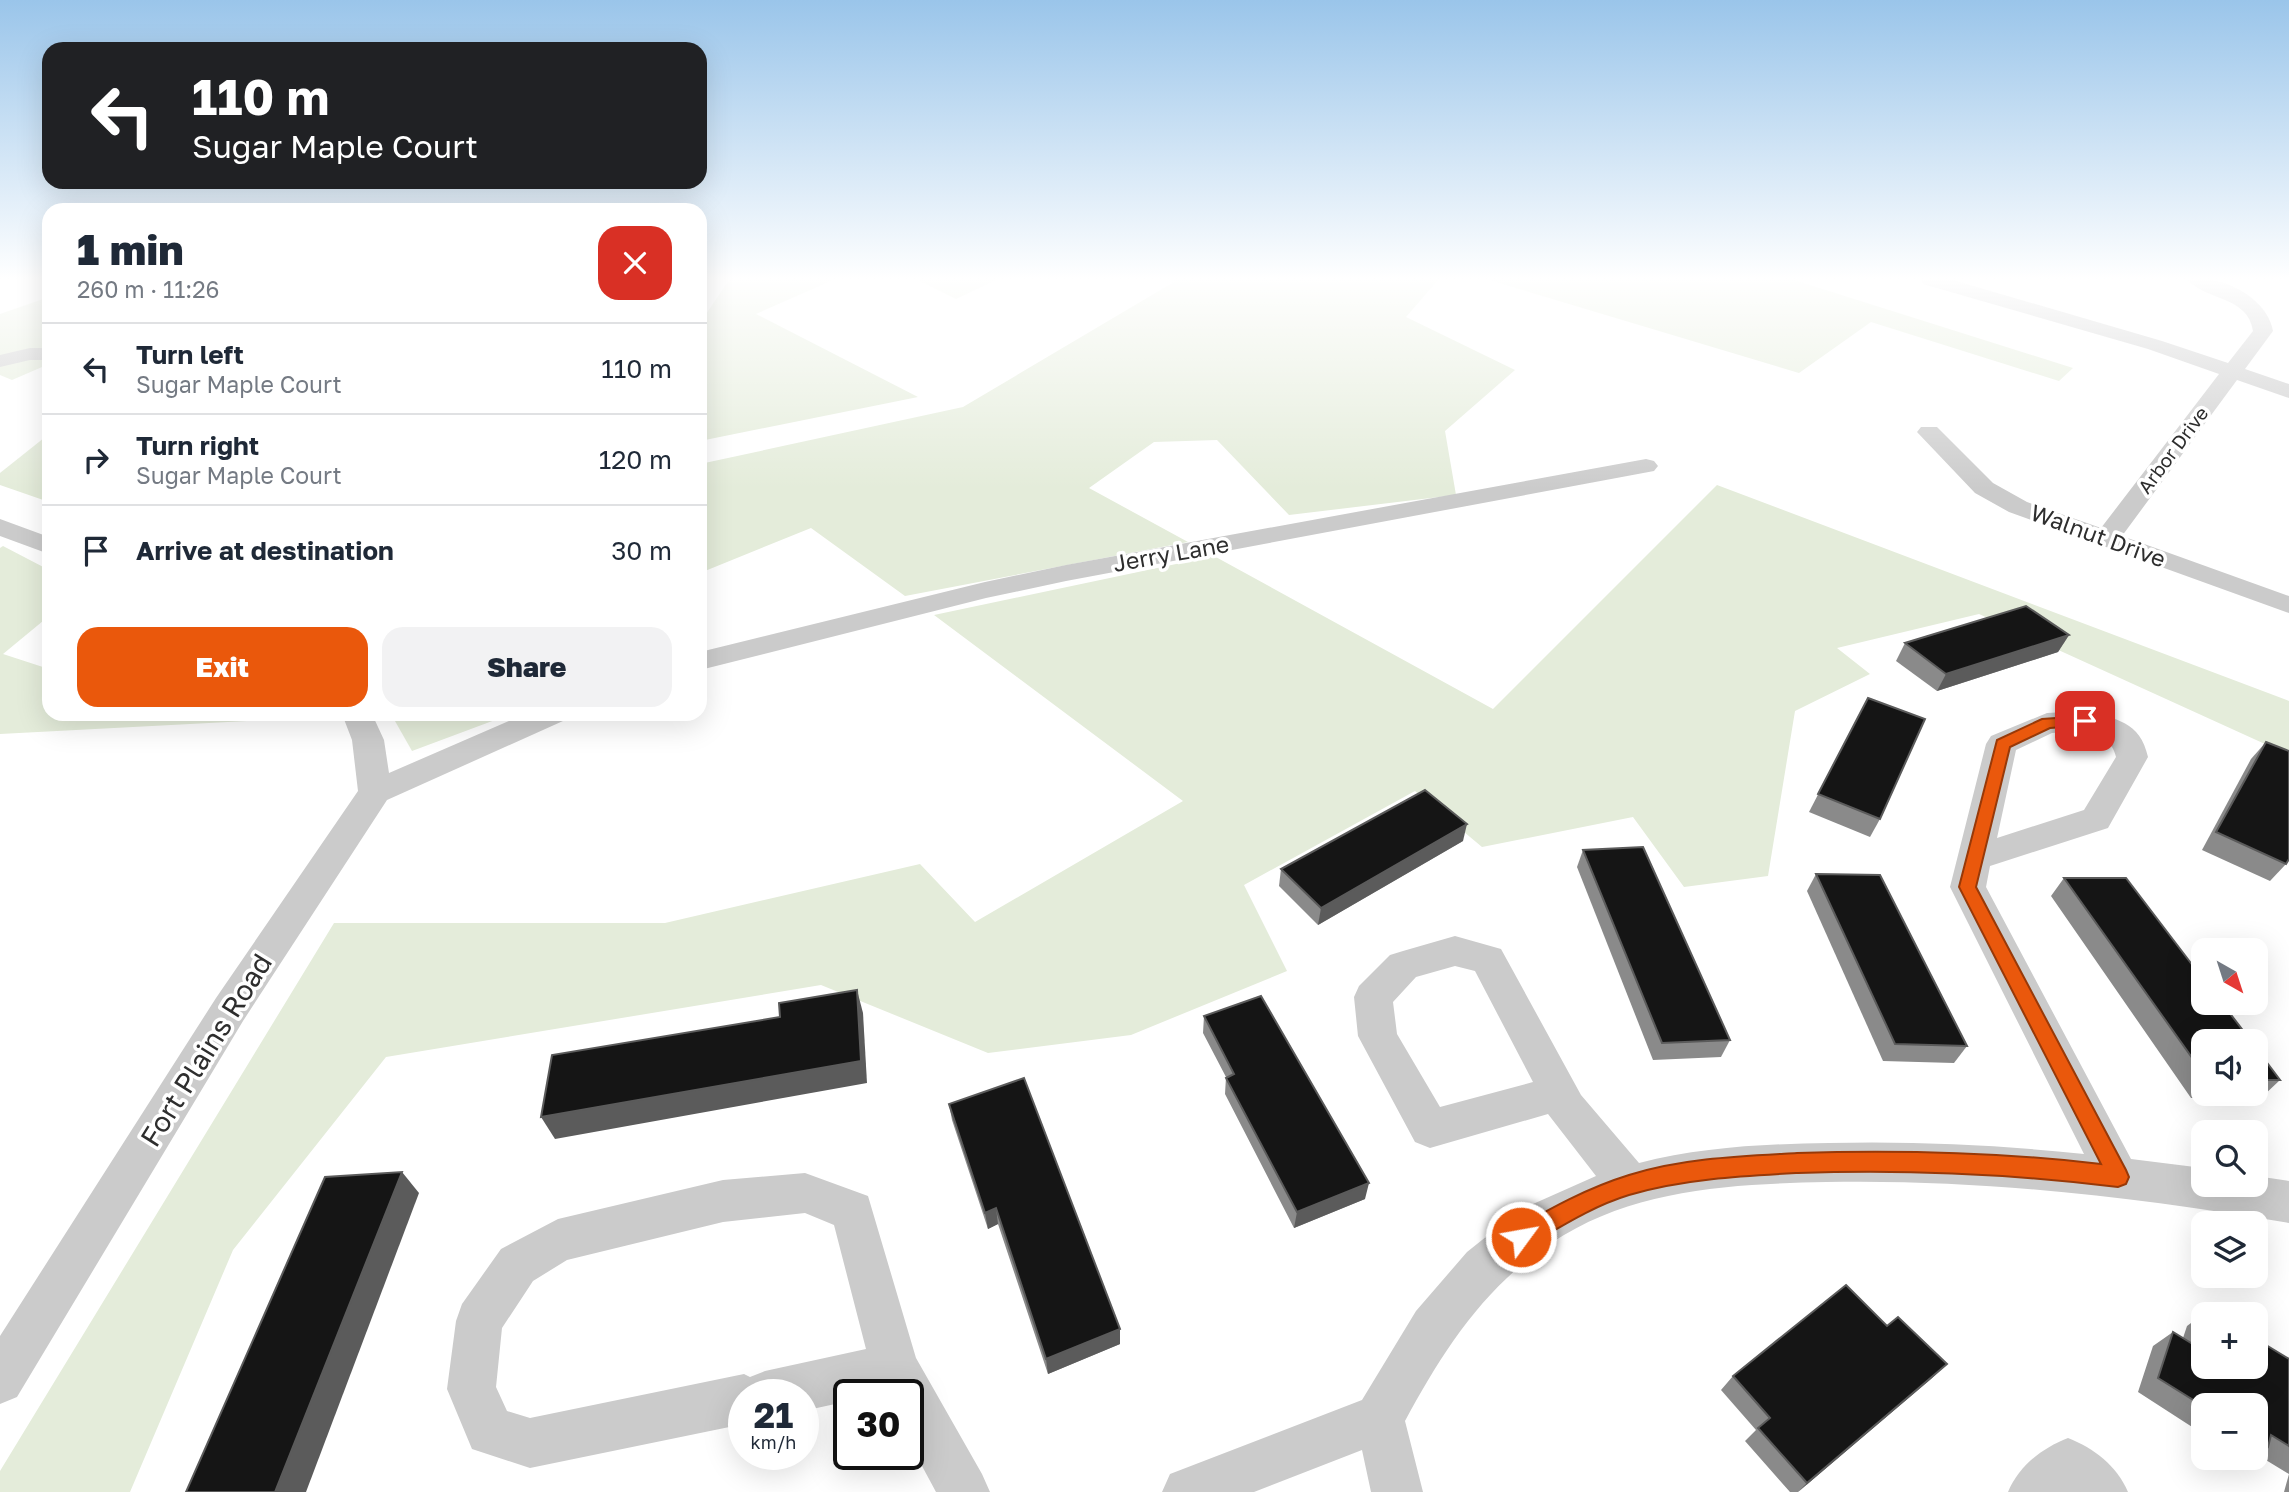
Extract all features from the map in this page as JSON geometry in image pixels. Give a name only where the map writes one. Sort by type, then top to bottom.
[{"type":"street","points":[[2164,350],[2234,370],[2289,391]]},
{"type":"street","name":"Arbor Drive","points":[[2106,539],[2249,350]]},
{"type":"street","points":[[0,361],[42,354]]},
{"type":"street","name":"Walnut Drive","points":[[1930,432],[1968,474],[2003,499],[2049,520],[2289,605]]},
{"type":"street","name":"Jerry Lane","points":[[707,659],[985,590],[1066,573],[1646,466]]},
{"type":"street","points":[[0,527],[42,543]]},
{"type":"street","points":[[360,721],[368,740],[375,792],[536,721]]},
{"type":"street","points":[[1975,858],[2096,819],[2132,757],[2129,743],[2117,731],[2085,721],[2048,723],[2002,744],[1968,887],[2118,1177]]},
{"type":"street","name":"Fort Plains Road","points":[[0,1380],[181,1088],[329,856],[375,792]]},
{"type":"street","points":[[1559,1093],[1430,1129],[1378,1036],[1373,997],[1403,966],[1455,951],[1488,960],[1518,1011],[1559,1093],[1566,1108],[1630,1185]]},
{"type":"street","points":[[1188,1492],[1378,1418],[1428,1332],[1456,1296],[1503,1250],[1539,1225],[1583,1202],[1630,1185],[1679,1174],[1763,1165],[1849,1161],[1965,1163],[2048,1168],[2195,1186],[2289,1202]]},
{"type":"street","points":[[728,1402],[530,1443],[490,1431],[471,1389],[479,1321],[517,1265],[558,1241],[723,1201],[805,1193],[852,1211],[895,1367],[964,1492]]},
{"type":"street","points":[[819,1383],[895,1367]]},
{"type":"street","points":[[1378,1418],[1396,1492]]},
{"type":"street","points":[[2034,1492],[2068,1463],[2102,1492]]},
{"type":"green space","points":[[0,350],[42,350],[42,367],[12,380],[0,375]]},
{"type":"green space","points":[[707,350],[826,350],[918,397],[707,440]]},
{"type":"green space","points":[[1060,350],[1473,350],[1515,370],[1445,431],[1456,495],[1289,515],[1217,440],[1154,442],[1089,488],[1188,542],[905,596],[811,528],[707,570],[707,462],[963,407]]},
{"type":"green space","points":[[1721,350],[1832,350],[1799,373]]},
{"type":"green space","points":[[1959,350],[2015,350],[2073,368],[2059,381]]},
{"type":"green space","points":[[42,440],[42,500],[0,485],[0,473]]},
{"type":"green space","points":[[1717,485],[2289,701],[2289,755],[1979,614],[1837,648],[1870,674],[1795,711],[1768,876],[1684,887],[1633,817],[1482,847],[1415,791],[1244,885],[1287,971],[1131,1035],[988,1053],[821,985],[386,1057],[233,1250],[130,1492],[0,1492],[0,1471],[334,923],[665,923],[920,864],[975,922],[1183,801],[934,615],[1214,556],[1493,709]]},
{"type":"green space","points":[[3,546],[42,566],[42,622],[3,654],[42,667],[42,721],[247,721],[0,734],[0,548]]},
{"type":"green space","points":[[395,721],[492,721],[412,751]]},
{"type":"building","points":[[2026,606],[2069,635],[1946,674],[1905,643]]},
{"type":"building","points":[[1868,698],[1925,719],[1880,819],[1818,794]]},
{"type":"building","points":[[2266,742],[2289,751],[2289,859],[2286,864],[2216,832]]},
{"type":"building","points":[[1425,790],[1467,824],[1321,908],[1281,869]]},
{"type":"building","points":[[1643,847],[1730,1040],[1662,1043],[1583,850]]},
{"type":"building","points":[[1816,874],[1880,875],[1967,1046],[1895,1044]]},
{"type":"building","points":[[2064,878],[2126,878],[2191,963],[2191,1015],[2231,1015],[2242,1029],[2191,1029],[2191,1056]]},
{"type":"building","points":[[857,990],[861,1061],[541,1117],[552,1055],[780,1017],[779,1003]]},
{"type":"building","points":[[1261,996],[1369,1183],[1297,1212],[1226,1078],[1234,1074],[1204,1016]]},
{"type":"building","points":[[2268,1064],[2280,1080],[2268,1080]]},
{"type":"building","points":[[1024,1078],[1120,1329],[1046,1359],[996,1208],[985,1213],[949,1104]]},
{"type":"building","points":[[402,1172],[275,1492],[186,1492],[325,1177]]},
{"type":"building","points":[[1846,1285],[1887,1326],[1898,1317],[1947,1364],[1807,1483],[1758,1428],[1770,1418],[1733,1376]]},
{"type":"building","points":[[2173,1332],[2191,1343],[2191,1379],[2268,1379],[2268,1346],[2289,1359],[2289,1446],[2271,1435],[2268,1447],[2268,1393],[2191,1393],[2191,1399],[2158,1378]]},
{"type":"route","points":[[1521,1237],[1583,1202],[1630,1185],[1679,1174],[1763,1165],[1849,1161],[1951,1163],[2048,1168],[2118,1177],[1968,887],[2002,744],[2048,723],[2085,721]]}]
